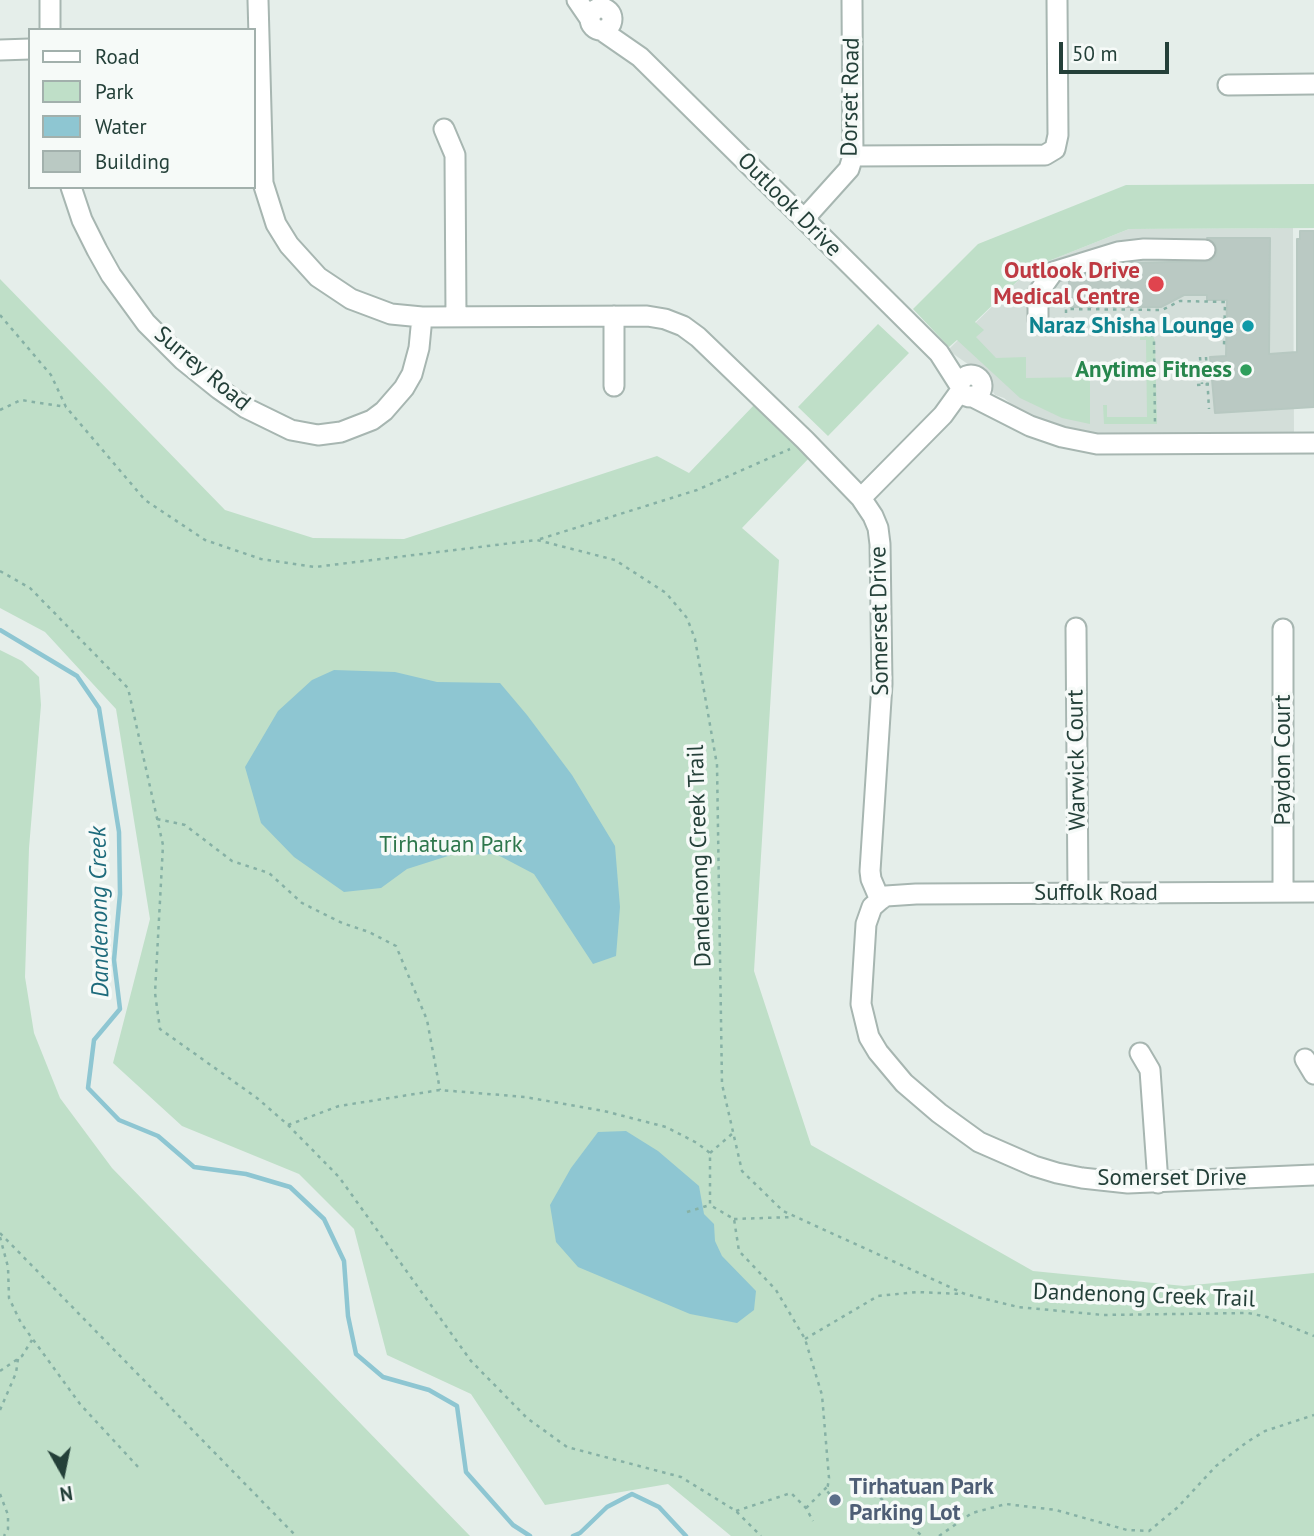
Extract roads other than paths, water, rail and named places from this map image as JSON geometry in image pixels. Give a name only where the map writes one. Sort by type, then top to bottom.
[{"type":"street","points":[[50,0],[50,28]]},
{"type":"street","name":"Somerset Drive","points":[[258,0],[263,183],[276,223],[289,245],[318,276],[351,299],[391,314],[422,317],[648,316],[666,319],[683,326],[698,337],[861,498],[878,528],[880,544],[882,684],[870,871],[880,900],[872,906],[866,924],[861,1004],[869,1037],[904,1083],[979,1142],[1034,1166],[1082,1178],[1158,1183],[1314,1175]]},
{"type":"street","name":"Outlook Drive","points":[[577,0],[606,11],[640,58],[939,353],[969,388],[1006,414],[1062,437],[1097,444],[1314,443]]},
{"type":"street","name":"Dorset Road","points":[[804,219],[849,169],[853,156],[852,0]]},
{"type":"street","points":[[853,156],[1045,155],[1055,149],[1058,135],[1057,0]]},
{"type":"street","points":[[0,50],[28,49]]},
{"type":"street","points":[[1228,85],[1314,84]]},
{"type":"street","points":[[444,129],[455,155],[456,317]]},
{"type":"street","name":"Surrey Road","points":[[72,189],[82,220],[97,250],[111,275],[146,323],[183,360],[219,389],[246,408],[291,429],[318,435],[341,432],[372,420],[384,411],[399,395],[412,374],[419,348],[422,317]]},
{"type":"street","points":[[1038,320],[1038,293],[1053,272],[1118,252],[1144,249],[1205,250]]},
{"type":"street","points":[[614,316],[614,386]]},
{"type":"street","points":[[861,498],[969,388]]},
{"type":"street","name":"Warwick Court","points":[[1076,628],[1078,893]]},
{"type":"street","name":"Paydon Court","points":[[1283,629],[1283,892]]},
{"type":"street","name":"Suffolk Road","points":[[880,900],[886,896],[905,895],[1314,892]]},
{"type":"street","points":[[1140,1053],[1150,1070],[1158,1183]]},
{"type":"water","points":[[334,670],[395,672],[437,682],[500,683],[572,775],[615,846],[620,907],[616,956],[593,964],[534,874],[496,854],[451,855],[407,869],[381,888],[344,892],[294,857],[261,823],[245,767],[278,711],[312,680]]},
{"type":"water","points":[[626,1131],[658,1151],[699,1186],[704,1214],[714,1224],[715,1241],[722,1256],[756,1291],[754,1310],[737,1323],[690,1314],[578,1267],[556,1242],[550,1205],[571,1168],[598,1132]]},
{"type":"waterway","name":"Dandenong Creek","points":[[0,630],[77,676],[99,708],[119,832],[120,894],[114,960],[120,1009],[94,1040],[88,1088],[119,1120],[158,1136],[194,1167],[246,1174],[290,1187],[324,1219],[344,1261],[348,1316],[356,1354],[383,1377],[429,1390],[457,1406],[466,1472],[513,1525],[530,1536]]},
{"type":"waterway","name":"Dandenong Creek","points":[[573,1536],[580,1533],[607,1507],[632,1494],[659,1507],[686,1536]]},
{"type":"place","name":"Outlook Drive Medical Centre","points":[[1156,284]]},
{"type":"place","name":"Naraz Shisha Lounge","points":[[1248,326]]},
{"type":"place","name":"Anytime Fitness","points":[[1246,370]]},
{"type":"place","name":"Tirhatuan Park Parking Lot","points":[[835,1500]]},
{"type":"park label","name":"Tirhatuan Park","points":[[451,845]]}]
